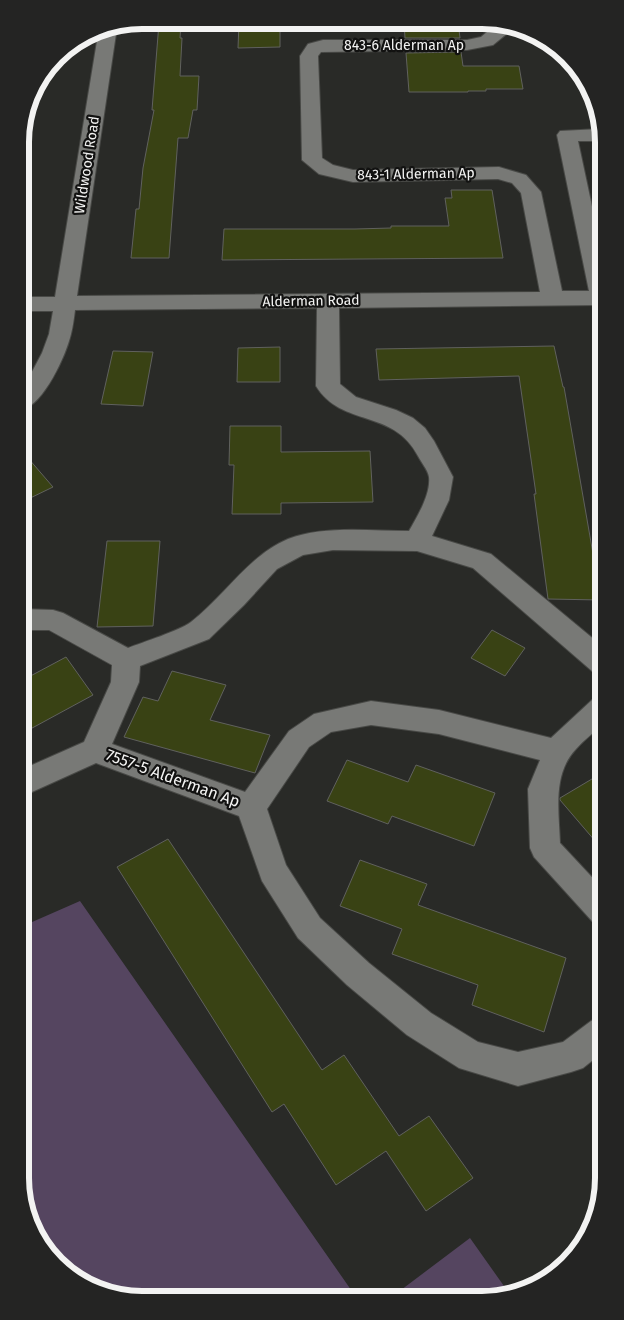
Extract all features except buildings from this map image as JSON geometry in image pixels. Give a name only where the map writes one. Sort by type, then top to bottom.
[{"type":"street","name":"843-6 Alderman Ap","points":[[323,37],[467,45],[487,42],[497,30]]},
{"type":"street","name":"Wildwood Road","points":[[29,394],[51,362],[60,334],[107,35]]},
{"type":"street","name":"843-1 Alderman Ap","points":[[323,37],[309,56],[312,160],[326,170],[353,176],[499,173],[519,179],[531,192],[552,298]]},
{"type":"street","points":[[595,135],[566,135],[595,248]]},
{"type":"street","name":"Alderman Road","points":[[29,304],[595,298]]},
{"type":"street","points":[[328,300],[328,386],[336,397],[351,405],[390,416],[408,425],[422,439],[441,477],[434,508],[417,541]]},
{"type":"street","points":[[126,660],[199,631],[235,598],[268,562],[297,546],[333,540],[417,541],[482,562],[550,617],[595,657]]},
{"type":"street","points":[[29,619],[53,620],[126,660]]},
{"type":"street","points":[[29,780],[95,750],[125,682],[126,660]]},
{"type":"street","points":[[557,752],[439,722],[371,713],[324,722],[299,739],[251,807],[273,871],[309,928],[358,974],[419,1024],[471,1056],[518,1068],[571,1056],[595,1038]]},
{"type":"street","points":[[595,714],[565,741],[557,752],[543,789],[545,848],[595,902]]},
{"type":"street","name":"7557-5 Alderman Ap","points":[[95,750],[251,807]]},
{"type":"shaded area","points":[[80,901],[352,1291],[135,1291],[120,1289],[99,1283],[85,1276],[73,1268],[52,1247],[37,1221],[30,1193],[29,923]]},
{"type":"shaded area","points":[[470,1238],[505,1288],[482,1291],[400,1291]]}]
